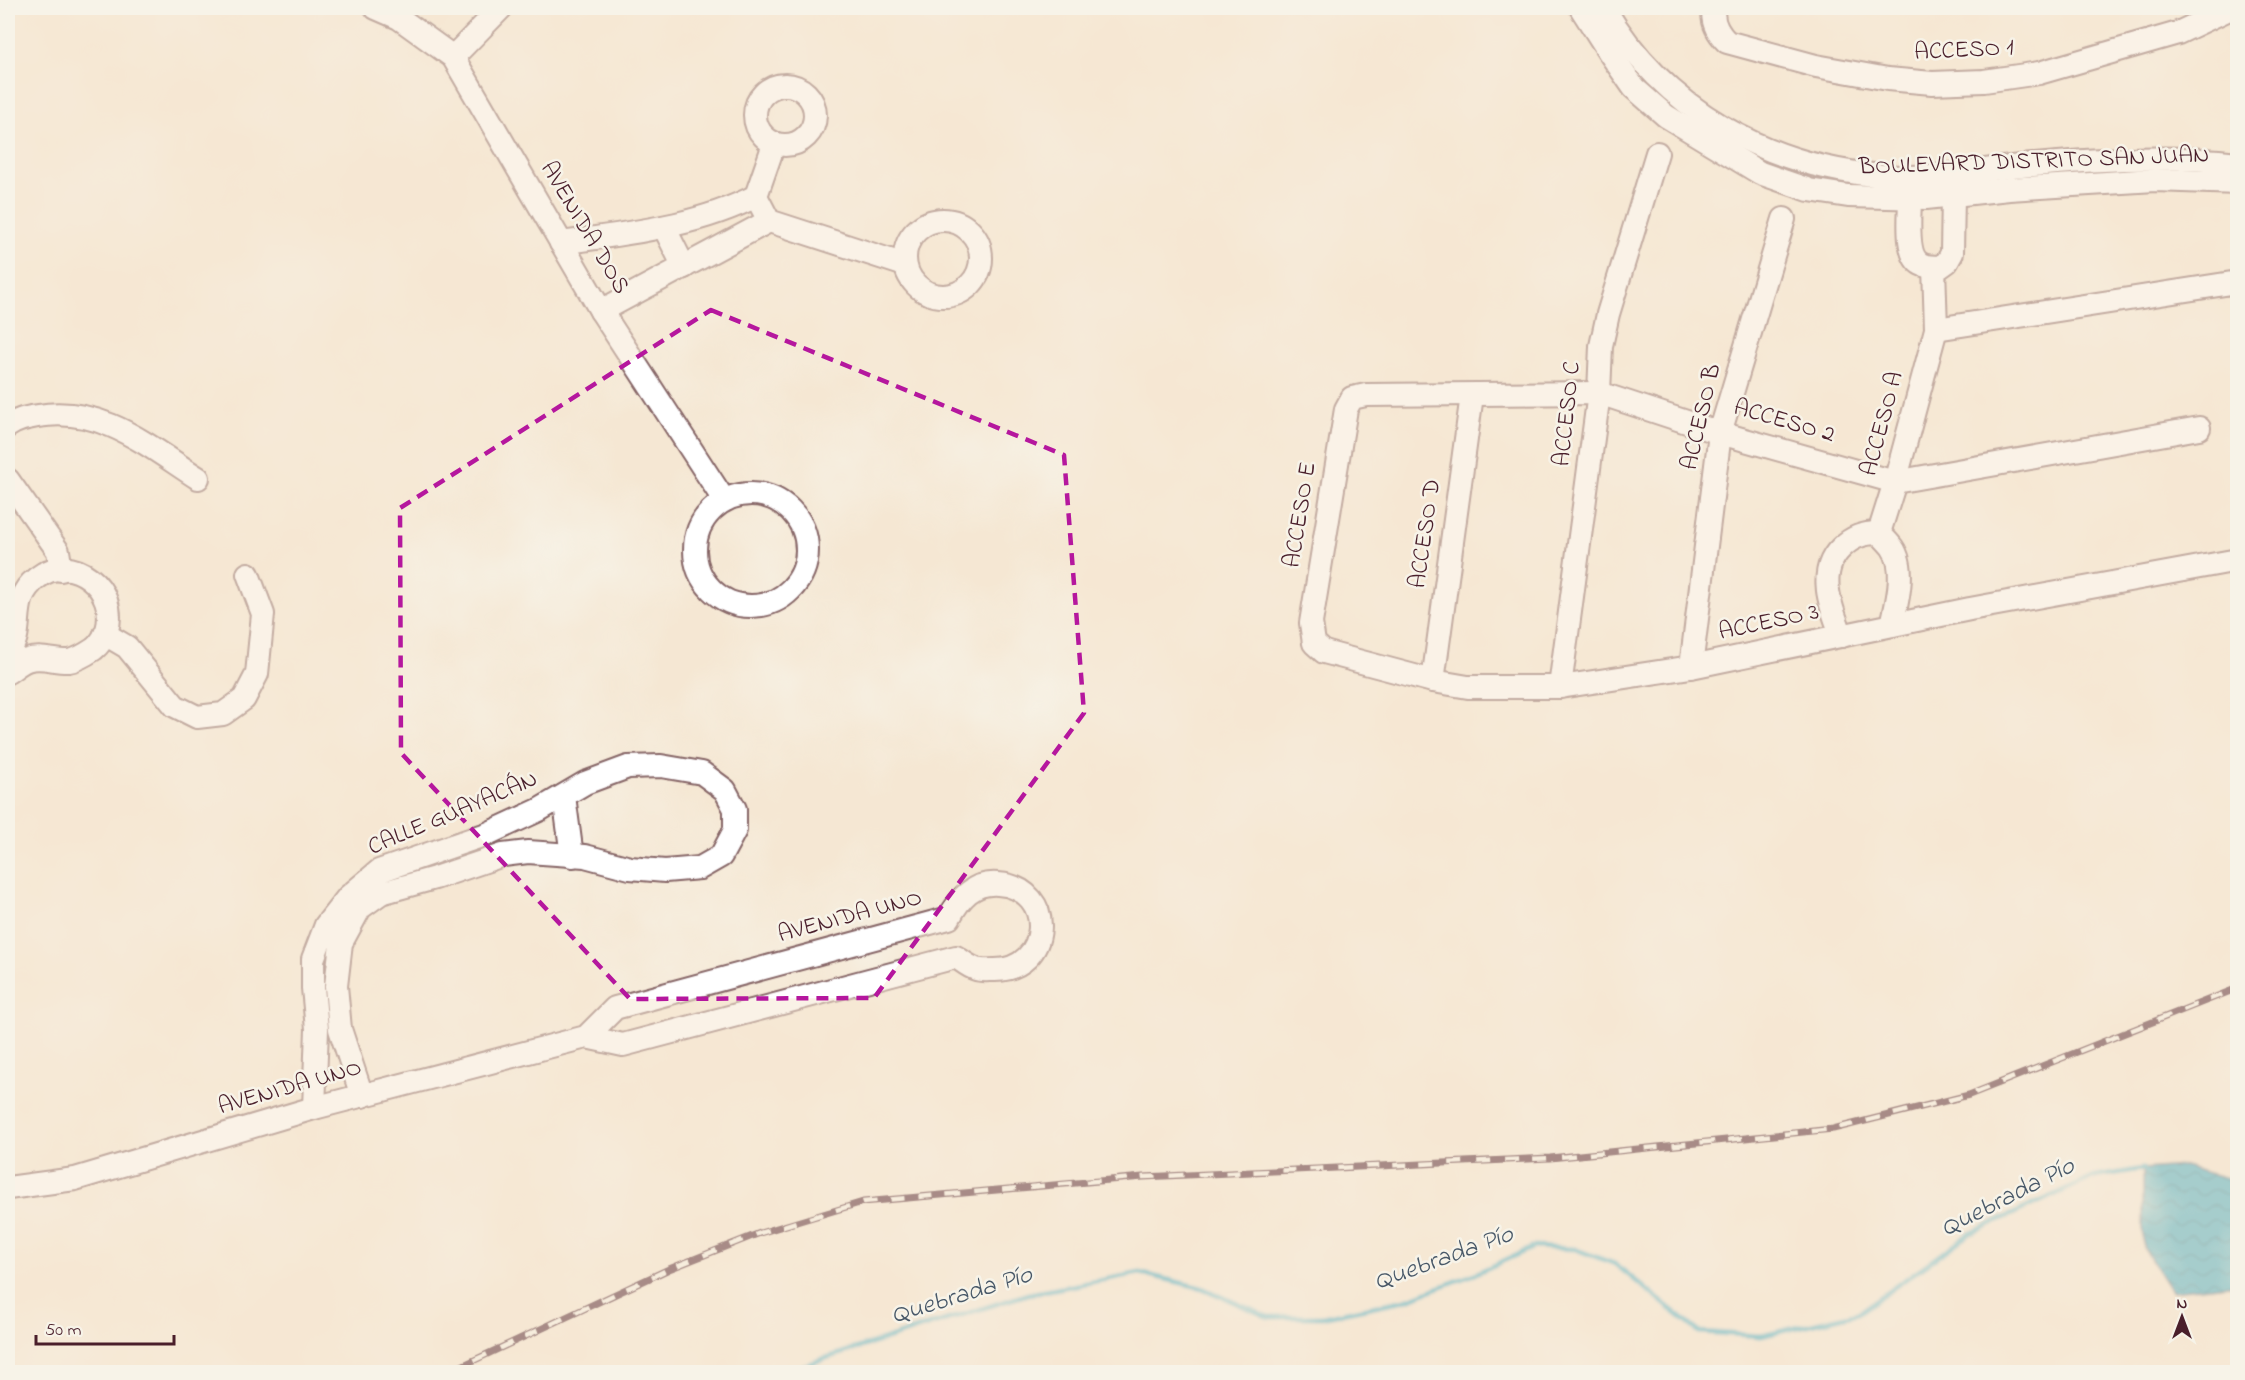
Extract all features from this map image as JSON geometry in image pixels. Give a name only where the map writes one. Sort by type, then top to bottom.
[{"type":"street","name":"AVENIDA DOS","points":[[376,8],[399,18],[453,57],[601,310],[724,500]]},
{"type":"street","points":[[453,57],[501,8]]},
{"type":"street","name":"BOULEVARD DISTRITO SAN JUAN","points":[[1581,8],[1634,87],[1666,116],[1760,173],[1809,190],[1848,196],[1910,198],[2155,180],[2238,183]]},
{"type":"street","name":"BOULEVARD DISTRITO SAN JUAN","points":[[1604,8],[1660,81],[1690,106],[1724,128],[1765,149],[1827,168],[1884,176],[1924,176],[2040,164],[2137,158],[2238,163]]},
{"type":"street","name":"ACCESO 1","points":[[1714,10],[1718,33],[1727,42],[1816,66],[1888,79],[1932,83],[1984,81],[2038,73],[2178,33],[2231,8]]},
{"type":"street","points":[[561,243],[664,227],[732,208],[756,196],[774,144]]},
{"type":"street","name":"ACCESO C","points":[[1560,687],[1599,393],[1601,346],[1608,314],[1657,153]]},
{"type":"street","points":[[1910,198],[1910,249],[1914,258],[1921,264],[1940,267],[1947,262],[1952,253],[1953,195]]},
{"type":"street","points":[[756,196],[769,221],[905,265]]},
{"type":"street","name":"ACCESO B","points":[[1691,667],[1720,433],[1784,219]]},
{"type":"street","points":[[601,310],[769,221]]},
{"type":"street","points":[[664,227],[684,267]]},
{"type":"street","name":"ACCESO A","points":[[1879,533],[1936,329],[1934,267]]},
{"type":"street","points":[[1936,329],[2238,282]]},
{"type":"street","name":"ACCESO 2","points":[[1352,398],[1366,395],[1599,393],[1720,433],[1895,482],[2199,428]]},
{"type":"street","name":"ACCESO D","points":[[1433,681],[1472,395]]},
{"type":"street","name":"ACCESO E","points":[[1314,643],[1311,623],[1346,409],[1352,398]]},
{"type":"street","points":[[8,426],[16,420],[54,413],[94,418],[122,429],[198,478]]},
{"type":"street","points":[[8,480],[57,551],[62,570]]},
{"type":"street","points":[[743,494],[771,497],[788,507],[801,523],[808,546],[806,566],[797,584],[783,597],[768,604],[749,607],[728,603],[711,592],[699,574],[694,556],[695,536],[708,512],[724,500],[743,494]]},
{"type":"street","points":[[1842,636],[1832,610],[1827,575],[1832,557],[1848,541],[1865,533],[1879,533],[1893,548],[1899,566],[1897,603],[1892,625]]},
{"type":"street","name":"ACCESO 3","points":[[1314,643],[1324,652],[1433,681],[1468,687],[1560,687],[1691,667],[1892,625],[2238,560]]},
{"type":"street","points":[[8,653],[16,639],[18,608],[24,591],[38,577],[55,570],[70,570],[94,581],[104,594],[109,606],[109,622],[96,648],[70,661],[39,658],[27,660],[8,672]]},
{"type":"street","points":[[105,634],[127,648],[175,706],[197,717],[223,714],[244,699],[257,674],[263,614],[248,574]]},
{"type":"street","name":"CALLE GUAYACÁN","points":[[314,1108],[317,1029],[313,959],[326,925],[348,897],[379,870],[487,834],[539,810],[585,783],[628,767],[661,766],[702,773],[725,790],[735,809],[735,830],[721,856],[700,868],[665,872],[630,868],[585,856],[528,852],[503,855],[381,893],[360,908],[341,943],[336,986],[340,1029],[362,1096]]},
{"type":"street","points":[[564,796],[572,856]]},
{"type":"street","points":[[429,853],[435,878]]},
{"type":"street","name":"AVENIDA UNO","points":[[8,1188],[75,1179],[314,1108],[586,1037],[623,1045],[956,957],[976,969],[999,970],[1019,964],[1033,951],[1040,937],[1041,920],[1035,904],[1024,891],[1011,885],[991,883],[974,887],[958,901],[949,918],[615,1008],[586,1037]]},
{"type":"street","points":[[313,988],[336,986]]},
{"type":"highlighted area","points":[[711,310],[1064,455],[1084,713],[874,998],[630,999],[401,753],[400,508]]},
{"type":"water","points":[[2184,1166],[2237,1181],[2237,1284],[2171,1291],[2143,1247],[2143,1169]]},
{"type":"waterway","name":"Quebrada Pío","points":[[787,1372],[1028,1294],[1140,1273],[1202,1288],[1268,1317],[1322,1317],[1405,1300],[1472,1275],[1534,1247],[1575,1249],[1615,1264],[1699,1332],[1761,1336],[1858,1313],[1969,1234],[2094,1177],[2143,1169]]},
{"type":"railway","points":[[449,1372],[669,1269],[760,1233],[863,1202],[1143,1177],[1550,1158],[1833,1129],[1969,1095],[2238,988]]}]
